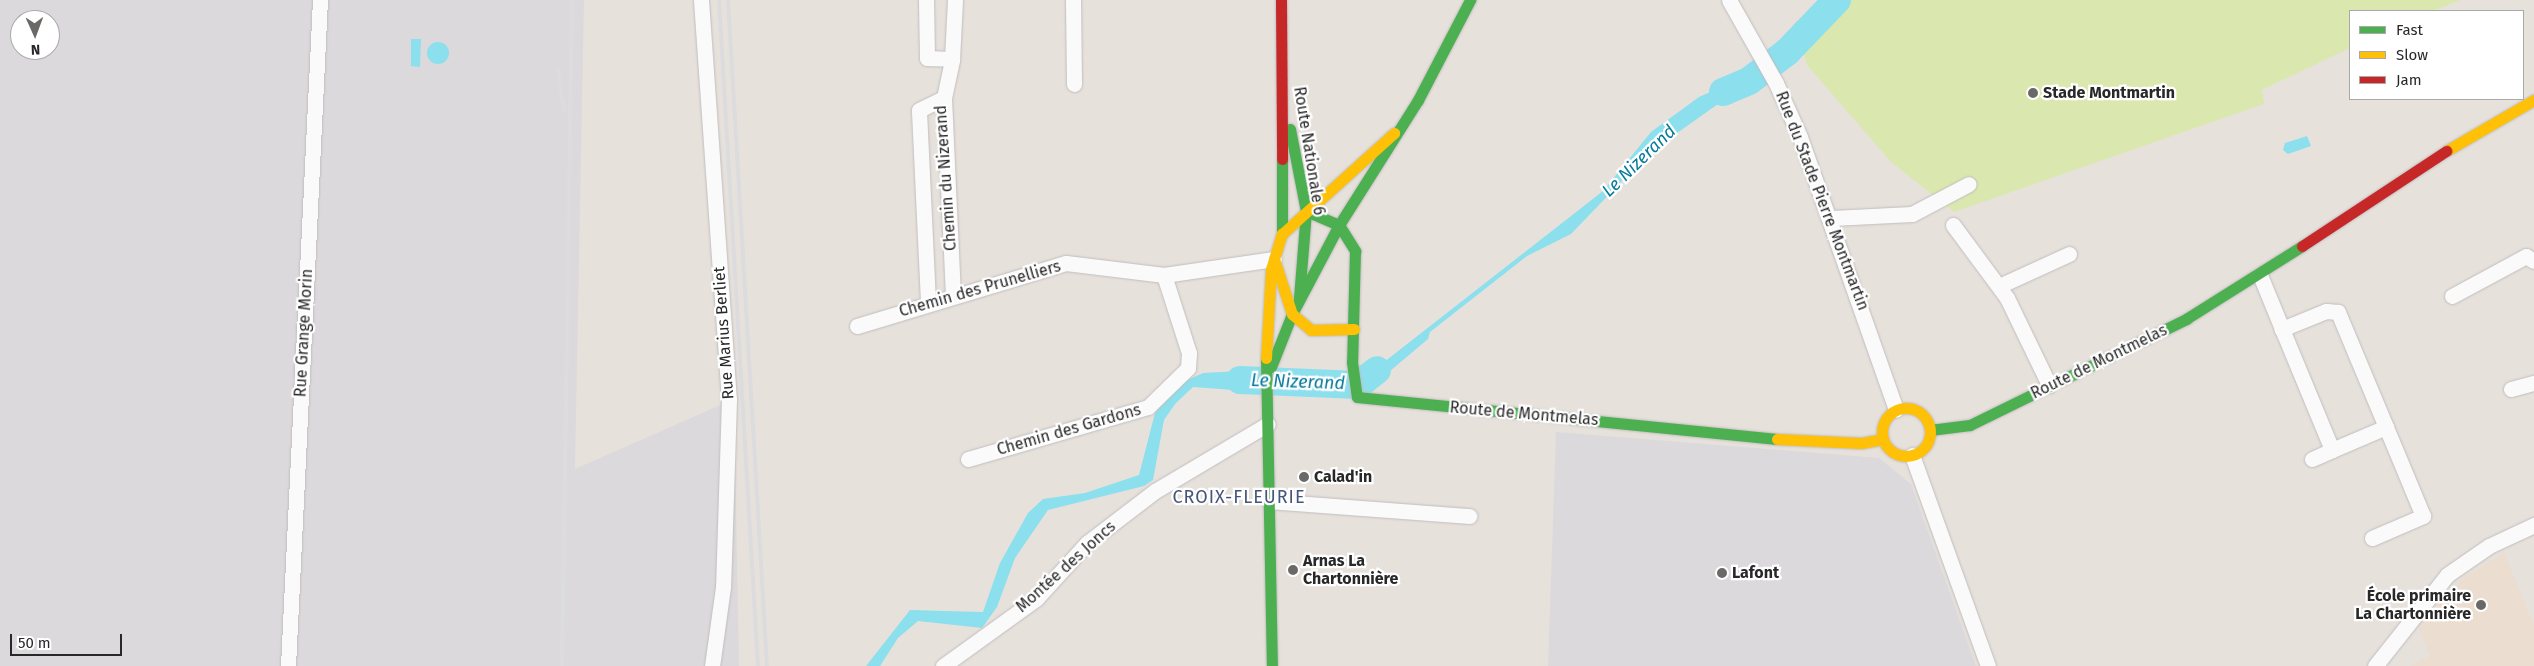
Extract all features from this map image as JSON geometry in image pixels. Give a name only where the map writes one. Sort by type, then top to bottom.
[{"type":"street","name":"Rue Grange Morin","points":[[288,666],[320,0]]},
{"type":"street","name":"Rue Marius Berliet","points":[[701,0],[729,399],[723,586],[712,666]]},
{"type":"street","points":[[926,0],[927,58],[952,59]]},
{"type":"street","points":[[944,98],[952,59],[955,0]]},
{"type":"street","points":[[1073,0],[1074,84]]},
{"type":"street","name":"Route Nationale 6","points":[[1272,666],[1268,424],[1270,370],[1266,333],[1274,259],[1282,234],[1281,0]]},
{"type":"street","points":[[1299,300],[1339,225],[1394,133],[1418,100],[1470,0]]},
{"type":"street","name":"Rue du Stade Pierre Montmartin","points":[[1729,0],[1776,82],[1832,218],[1896,410]]},
{"type":"street","name":"Route Nationale 6","points":[[1270,370],[1299,300],[1306,211],[1281,82]]},
{"type":"street","name":"Chemin du Nizerand","points":[[928,302],[919,110],[944,98],[953,295]]},
{"type":"street","name":"Route de Montmelas","points":[[1930,430],[1970,425],[2049,385],[2124,351],[2260,275],[2397,179],[2534,100]]},
{"type":"street","points":[[1282,234],[1394,133]]},
{"type":"street","points":[[1832,218],[1912,214],[1969,184]]},
{"type":"street","points":[[1306,211],[1339,225]]},
{"type":"street","name":"Route de Montmelas","points":[[1339,225],[1355,251],[1352,362],[1357,397],[1791,440],[1861,443],[1883,439]]},
{"type":"street","points":[[1953,225],[1999,286],[2049,385]]},
{"type":"street","points":[[1999,286],[2069,254]]},
{"type":"street","points":[[2452,296],[2526,256],[2534,261]]},
{"type":"street","points":[[1164,275],[1274,259],[1292,314],[1312,330],[1354,329]]},
{"type":"street","name":"Chemin des Prunelliers","points":[[857,326],[928,302],[1066,263],[1164,275]]},
{"type":"street","name":"Chemin des Gardons","points":[[968,459],[1148,407],[1188,368],[1189,353],[1164,275]]},
{"type":"street","points":[[2260,275],[2332,450]]},
{"type":"street","points":[[2282,329],[2326,311],[2338,312],[2423,516],[2372,538]]},
{"type":"street","points":[[2511,389],[2534,383]]},
{"type":"street","points":[[1896,410],[1920,412],[1930,430],[1926,446],[1912,455],[1893,452],[1883,439],[1884,422],[1896,410]]},
{"type":"street","name":"Montée des Joncs","points":[[943,666],[1036,599],[1087,543],[1155,491],[1268,424]]},
{"type":"street","points":[[2312,459],[2386,427]]},
{"type":"street","points":[[1912,455],[1988,666]]},
{"type":"street","points":[[1269,501],[1469,516]]},
{"type":"street","points":[[2375,666],[2447,575],[2489,546],[2534,525]]},
{"type":"shaded area","points":[[0,0],[584,0],[575,469],[734,399],[739,666],[0,666]]},
{"type":"shaded area","points":[[1556,432],[1879,458],[1911,484],[1976,666],[1548,666]]},
{"type":"shaded area","name":"École primaire La Chartonnière","points":[[2504,552],[2534,626],[2534,666],[2409,666],[2430,656],[2418,627],[2429,613],[2465,577]]},
{"type":"green space","points":[[1844,0],[2460,0],[2435,10],[2349,10],[2349,48],[2262,90],[2264,104],[1954,212],[1891,162],[1807,65],[1803,51]]},
{"type":"water","points":[[1833,0],[1843,0],[1791,65],[1780,45],[1796,22],[1820,16]]},
{"type":"water","points":[[411,39],[421,39],[420,67],[411,66]]},
{"type":"water","points":[[438,42],[446,45],[449,53],[446,61],[438,64],[430,61],[427,53],[430,45]]},
{"type":"water","points":[[1753,73],[1758,82],[1732,94],[1649,153],[1571,234],[1527,256],[1430,332],[1428,339],[1377,382],[1365,385],[1364,373],[1370,373],[1603,191],[1651,132],[1699,97]]},
{"type":"water","points":[[2307,136],[2311,146],[2288,154],[2283,150],[2285,143]]},
{"type":"water","points":[[1261,370],[1261,392],[1193,387],[1175,404],[1164,420],[1153,480],[1144,486],[1048,510],[1015,558],[997,607],[982,628],[918,621],[898,638],[880,666],[866,666],[910,610],[983,612],[1000,563],[1028,513],[1043,499],[1085,493],[1139,475],[1155,413],[1183,382],[1203,373]]},
{"type":"water","points":[[1294,373],[1343,376],[1344,396],[1294,390]]},
{"type":"waterway","name":"Le Nizerand","points":[[1723,92],[1749,81],[1787,52],[1837,0]]},
{"type":"waterway","name":"Le Nizerand","points":[[1240,380],[1358,385],[1377,370]]},
{"type":"railway","points":[[562,666],[572,0]]},
{"type":"railway","points":[[719,0],[758,666]]},
{"type":"railway","points":[[728,0],[767,666]]},
{"type":"railway","points":[[558,71],[564,111]]},
{"type":"traffic: fast","points":[[1271,367],[1292,314],[1339,225],[1418,100],[1470,0]]},
{"type":"traffic: fast","points":[[1290,129],[1306,211],[1299,298]]},
{"type":"traffic: fast","points":[[1282,159],[1282,234]]},
{"type":"traffic: fast","points":[[1306,211],[1339,225],[1355,251],[1352,362],[1357,397],[1777,439]]},
{"type":"traffic: fast","points":[[1930,430],[1970,425],[2186,319],[2302,246]]},
{"type":"traffic: fast","points":[[1266,358],[1272,666]]},
{"type":"traffic: slow","points":[[2446,151],[2534,100]]},
{"type":"traffic: slow","points":[[1266,358],[1271,269],[1282,234],[1394,133]]},
{"type":"traffic: slow","points":[[1274,259],[1292,314],[1311,330],[1354,329]]},
{"type":"traffic: slow","points":[[1906,408],[1915,410],[1923,415],[1928,423],[1930,432],[1928,441],[1923,449],[1915,454],[1906,456],[1897,454],[1889,449],[1884,441],[1882,432],[1884,423],[1889,415],[1897,410],[1906,408]]},
{"type":"traffic: slow","points":[[1777,439],[1861,443],[1883,439]]},
{"type":"traffic: jam","points":[[1281,0],[1282,159]]},
{"type":"traffic: jam","points":[[2302,246],[2446,151]]},
{"type":"place","name":"Stade Montmartin","points":[[2033,93]]},
{"type":"place","name":"Calad'in","points":[[1304,477]]},
{"type":"place","name":"Arnas La Chartonnière","points":[[1293,570]]},
{"type":"place","name":"Lafont","points":[[1722,573]]},
{"type":"place","name":"École primaire La Chartonnière","points":[[2481,605]]},
{"type":"district","name":"CROIX-FLEURIE","points":[[1239,497]]}]
